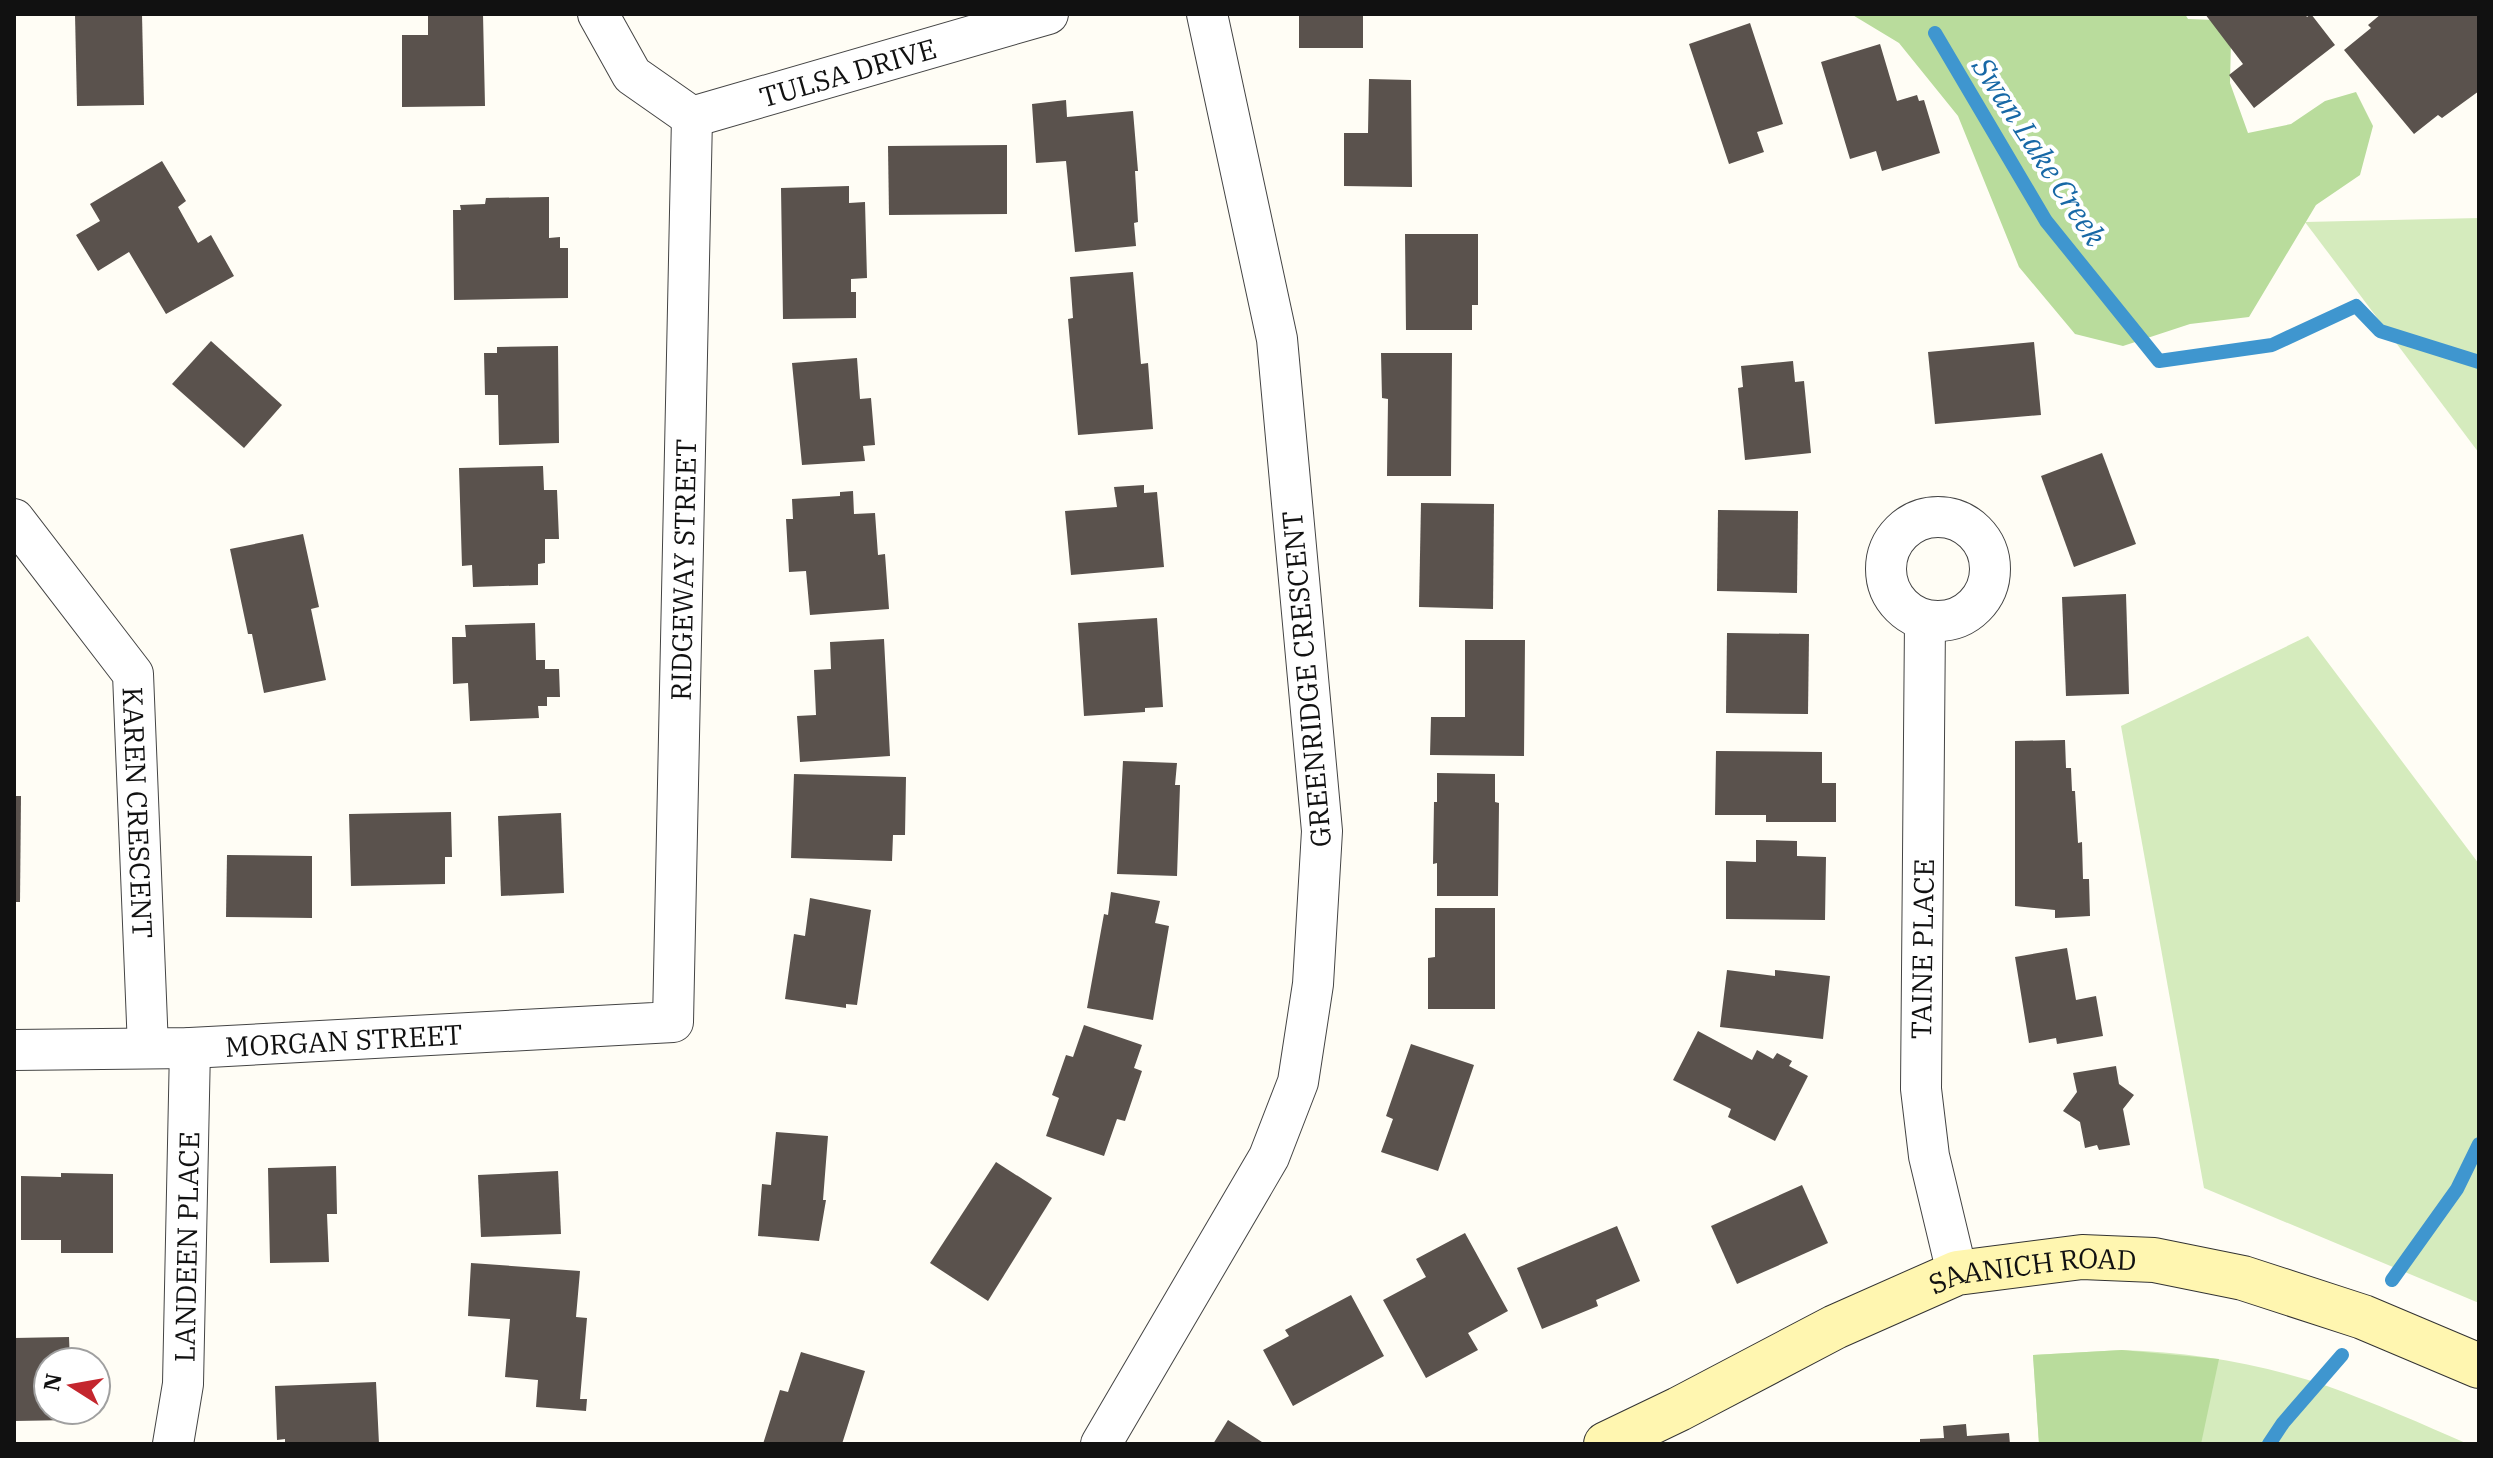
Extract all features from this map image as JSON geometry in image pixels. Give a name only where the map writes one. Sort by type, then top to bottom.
[{"type":"main road","name":"SAANICH ROAD","points":[[1606,1444],[1835,1327],[1957,1273],[2082,1257],[2154,1260],[2243,1278],[2363,1317],[2479,1366]]},
{"type":"street","points":[[598,14],[632,75],[692,117]]},
{"type":"street","name":"TULSA DRIVE","points":[[692,117],[1048,14]]},
{"type":"street","name":"GREENRIDGE CRESCENT","points":[[1101,1444],[1269,1157],[1298,1082],[1313,984],[1322,831],[1277,339],[1207,14]]},
{"type":"street","name":"RIDGEWAY STREET","points":[[673,1022],[692,117]]},
{"type":"street","name":"KAREN CRESCENT","points":[[14,519],[133,674],[148,1048]]},
{"type":"street","name":"TAINE PLACE","points":[[1925,621],[1921,1089],[1929,1156],[1957,1273]]},
{"type":"street","name":"MORGAN STREET","points":[[14,1050],[190,1048],[673,1022]]},
{"type":"street","name":"LANDEEN PLACE","points":[[173,1444],[183,1384],[190,1048]]},
{"type":"green space","points":[[1851,14],[2185,14],[2188,19],[2215,20],[2231,40],[2230,83],[2248,133],[2291,124],[2325,101],[2356,92],[2373,126],[2360,175],[2316,205],[2249,317],[2190,324],[2123,346],[2075,334],[2019,267],[1958,116],[1899,43]]},
{"type":"green space","points":[[2479,218],[2479,453],[2305,222]]},
{"type":"green space","points":[[2308,636],[2479,864],[2479,1303],[2204,1188],[2121,726]]},
{"type":"green space","points":[[2122,1350],[2200,1356],[2277,1371],[2345,1393],[2468,1444],[2039,1444],[2033,1355]]},
{"type":"green space","points":[[2122,1350],[2219,1359],[2201,1444],[2039,1444],[2033,1355]]},
{"type":"building","points":[[75,14],[142,14],[144,105],[77,106]]},
{"type":"building","points":[[428,14],[483,14],[485,106],[402,107],[402,35],[428,35]]},
{"type":"building","points":[[1299,14],[1363,14],[1363,48],[1299,48]]},
{"type":"building","points":[[2205,14],[2305,14],[2307,17],[2311,14],[2335,45],[2254,108],[2229,75],[2243,64]]},
{"type":"building","points":[[2381,14],[2479,14],[2479,91],[2442,118],[2438,115],[2414,134],[2344,50],[2371,28],[2368,25]]},
{"type":"building","points":[[1750,23],[1783,124],[1757,132],[1764,152],[1729,164],[1689,44]]},
{"type":"building","points":[[1880,44],[1897,101],[1917,95],[1919,101],[1924,100],[1940,153],[1882,171],[1876,151],[1850,159],[1821,62]]},
{"type":"building","points":[[1369,79],[1411,80],[1412,187],[1344,186],[1344,133],[1368,133]]},
{"type":"building","points":[[1066,100],[1067,117],[1133,111],[1138,171],[1135,171],[1136,246],[1075,252],[1066,161],[1036,163],[1032,104]]},
{"type":"building","points":[[1007,145],[1007,214],[889,215],[888,146]]},
{"type":"building","points":[[162,161],[186,201],[178,207],[198,243],[211,235],[234,276],[166,314],[129,252],[98,271],[76,235],[100,221],[90,204]]},
{"type":"building","points":[[849,186],[849,203],[865,202],[867,278],[851,279],[851,292],[856,292],[856,318],[783,319],[781,188]]},
{"type":"building","points":[[549,197],[549,238],[560,237],[560,248],[568,248],[568,298],[454,300],[453,210],[461,210],[460,205],[485,204],[486,198]]},
{"type":"building","points":[[1405,234],[1478,234],[1478,305],[1472,305],[1472,330],[1406,330]]},
{"type":"building","points":[[1133,272],[1141,364],[1148,363],[1153,429],[1078,435],[1068,319],[1073,318],[1070,277]]},
{"type":"building","points":[[211,341],[282,405],[244,448],[172,384]]},
{"type":"building","points":[[2034,342],[2041,415],[1935,424],[1928,352]]},
{"type":"building","points":[[558,346],[559,443],[499,445],[498,395],[485,395],[484,353],[497,353],[497,347]]},
{"type":"building","points":[[1381,353],[1452,353],[1451,476],[1387,476],[1388,399],[1382,398]]},
{"type":"building","points":[[857,358],[860,399],[871,398],[875,445],[863,446],[865,461],[802,465],[792,363]]},
{"type":"building","points":[[1793,361],[1795,382],[1804,381],[1811,453],[1745,460],[1738,388],[1743,387],[1741,366]]},
{"type":"building","points":[[2102,453],[2136,544],[2074,567],[2041,476]]},
{"type":"building","points":[[543,466],[544,490],[557,490],[559,539],[545,539],[545,563],[538,564],[538,585],[473,587],[472,565],[462,566],[459,468]]},
{"type":"building","points":[[1144,485],[1144,493],[1157,492],[1164,567],[1071,575],[1065,511],[1117,507],[1114,487]]},
{"type":"building","points":[[853,491],[854,514],[875,513],[878,555],[885,554],[889,609],[810,615],[806,571],[789,572],[786,519],[793,519],[792,499],[840,496],[840,492]]},
{"type":"building","points":[[1421,503],[1494,504],[1493,609],[1419,607]]},
{"type":"building","points":[[1718,510],[1798,511],[1797,593],[1717,591]]},
{"type":"building","points":[[303,534],[319,607],[311,609],[326,680],[264,693],[230,549]]},
{"type":"building","points":[[2126,594],[2129,694],[2066,696],[2062,597]]},
{"type":"building","points":[[1157,618],[1163,707],[1145,708],[1145,712],[1084,716],[1078,623]]},
{"type":"building","points":[[535,623],[536,660],[545,660],[545,669],[559,669],[560,697],[547,697],[547,706],[538,706],[539,718],[470,721],[468,683],[453,684],[452,637],[466,637],[465,625]]},
{"type":"building","points":[[1727,633],[1809,634],[1808,714],[1726,713]]},
{"type":"building","points":[[884,639],[890,756],[800,762],[797,716],[816,715],[814,670],[831,669],[830,642]]},
{"type":"building","points":[[1465,640],[1525,640],[1524,756],[1430,755],[1431,717],[1465,717]]},
{"type":"building","points":[[2065,740],[2066,768],[2071,768],[2072,791],[2075,791],[2078,843],[2082,842],[2083,879],[2089,879],[2090,916],[2055,918],[2055,910],[2015,906],[2015,741]]},
{"type":"building","points":[[1716,751],[1822,752],[1822,783],[1836,783],[1836,822],[1766,822],[1766,815],[1715,815]]},
{"type":"building","points":[[1123,761],[1177,763],[1175,785],[1180,785],[1177,876],[1117,874]]},
{"type":"building","points":[[1437,773],[1495,774],[1495,802],[1499,803],[1498,896],[1437,896],[1437,863],[1433,864]]},
{"type":"building","points":[[794,774],[906,777],[905,835],[893,835],[892,861],[791,858]]},
{"type":"building","points":[[14,796],[21,796],[20,902],[14,902]]},
{"type":"building","points":[[451,812],[452,857],[445,857],[445,884],[351,886],[349,814]]},
{"type":"building","points":[[561,813],[564,893],[501,896],[498,816]]},
{"type":"building","points":[[1756,840],[1797,841],[1797,856],[1826,857],[1825,920],[1726,919],[1726,861],[1756,862]]},
{"type":"building","points":[[227,855],[312,856],[312,918],[226,917]]},
{"type":"building","points":[[1111,892],[1160,901],[1155,923],[1169,926],[1153,1020],[1087,1008]]},
{"type":"building","points":[[810,898],[871,910],[857,1005],[846,1004],[846,1008],[785,999],[794,934],[805,936]]},
{"type":"building","points":[[1435,908],[1495,908],[1495,1009],[1428,1009],[1428,958],[1435,957]]},
{"type":"building","points":[[2067,948],[2076,1000],[2096,996],[2103,1036],[2057,1044],[2056,1038],[2029,1043],[2015,957]]},
{"type":"building","points":[[1727,970],[1775,976],[1775,970],[1830,976],[1823,1039],[1720,1027]]},
{"type":"building","points":[[1084,1025],[1142,1045],[1134,1068],[1142,1071],[1125,1121],[1117,1119],[1104,1156],[1046,1136],[1059,1098],[1052,1095],[1066,1055],[1073,1057]]},
{"type":"building","points":[[1698,1031],[1752,1060],[1757,1050],[1773,1059],[1777,1053],[1792,1061],[1789,1066],[1808,1076],[1775,1141],[1728,1117],[1731,1109],[1673,1080]]},
{"type":"building","points":[[1411,1044],[1474,1065],[1438,1171],[1381,1152],[1393,1119],[1386,1116]]},
{"type":"building","points":[[2116,1066],[2119,1084],[2134,1095],[2123,1109],[2130,1145],[2099,1150],[2097,1145],[2085,1148],[2080,1122],[2063,1111],[2077,1092],[2073,1073]]},
{"type":"building","points":[[776,1132],[828,1136],[823,1200],[826,1200],[819,1241],[758,1236],[762,1184],[771,1185]]},
{"type":"building","points":[[996,1162],[1052,1198],[988,1301],[930,1263]]},
{"type":"building","points":[[336,1166],[337,1214],[327,1214],[329,1262],[270,1263],[268,1168]]},
{"type":"building","points":[[558,1171],[561,1234],[481,1237],[478,1175]]},
{"type":"building","points":[[61,1173],[113,1174],[113,1253],[61,1253],[61,1240],[21,1240],[21,1176],[61,1177]]},
{"type":"building","points":[[1802,1185],[1828,1243],[1737,1284],[1711,1226]]},
{"type":"building","points":[[1617,1226],[1640,1281],[1596,1300],[1598,1306],[1542,1329],[1517,1268]]},
{"type":"building","points":[[1465,1233],[1508,1311],[1468,1333],[1478,1350],[1426,1378],[1383,1300],[1426,1277],[1416,1259]]},
{"type":"building","points":[[471,1263],[580,1271],[576,1317],[587,1318],[580,1399],[587,1399],[586,1411],[536,1407],[538,1380],[505,1377],[510,1319],[468,1316]]},
{"type":"building","points":[[1351,1295],[1384,1356],[1293,1406],[1263,1350],[1289,1336],[1285,1330]]},
{"type":"building","points":[[69,1337],[69,1346],[32,1346],[32,1421],[14,1421],[14,1338]]},
{"type":"building","points":[[801,1352],[865,1371],[842,1444],[763,1444],[780,1390],[788,1392]]},
{"type":"building","points":[[376,1382],[379,1444],[285,1444],[285,1439],[277,1440],[275,1386]]},
{"type":"building","points":[[1228,1420],[1265,1444],[1213,1444]]},
{"type":"building","points":[[1966,1424],[1967,1436],[2009,1433],[2010,1444],[1920,1444],[1920,1439],[1944,1438],[1943,1426]]},
{"type":"waterway","name":"Swan Lake Creek","points":[[1935,33],[2046,221],[2159,361],[2272,345],[2356,306],[2380,331],[2479,362]]},
{"type":"waterway","name":"Swan Lake Creek","points":[[2392,1280],[2457,1189],[2479,1144]]},
{"type":"waterway","name":"Swan Lake Creek","points":[[2269,1444],[2283,1423],[2342,1355]]}]
